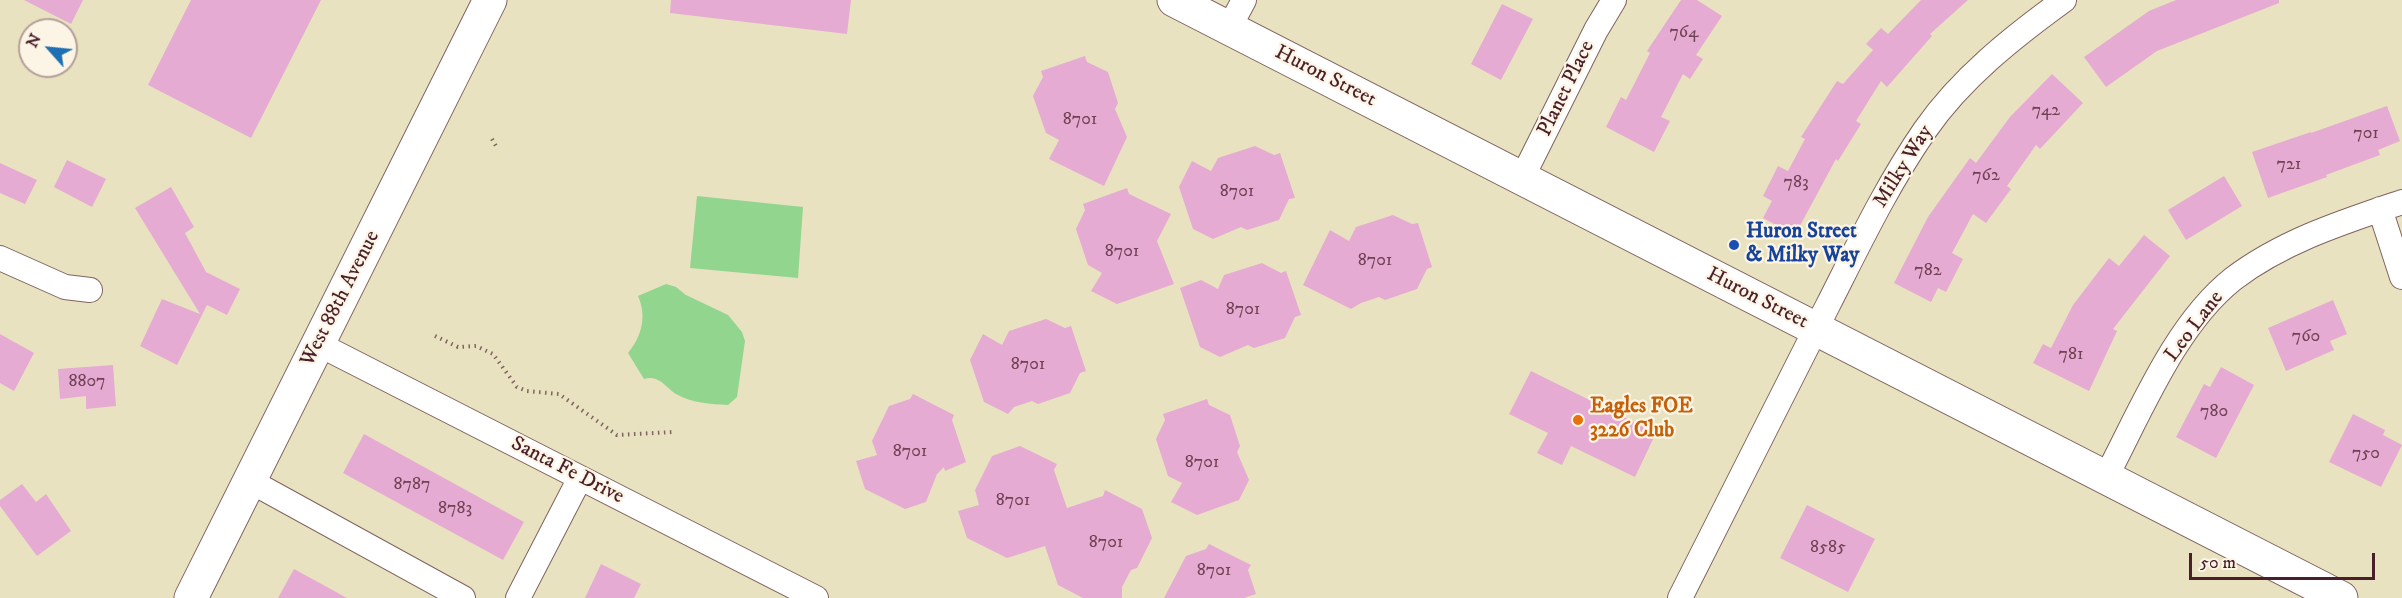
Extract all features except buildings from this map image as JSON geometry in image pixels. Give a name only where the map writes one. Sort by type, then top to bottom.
[{"type":"main road","name":"West 88th Avenue","points":[[191,598],[490,0]]},
{"type":"main road","name":"Huron Street","points":[[1174,0],[2341,598]]},
{"type":"street","points":[[1229,28],[1244,0]]},
{"type":"street","name":"Planet Place","points":[[1522,178],[1596,30],[1614,0]]},
{"type":"street","name":"Milky Way","points":[[1680,598],[1878,207],[1925,130],[1954,94],[1984,63],[2028,26],[2064,0]]},
{"type":"street","points":[[2391,205],[2402,277]]},
{"type":"street","name":"Leo Lane","points":[[2106,477],[2180,341],[2212,299],[2231,281],[2258,262],[2312,233],[2391,205]]},
{"type":"street","points":[[0,258],[65,287],[90,290]]},
{"type":"street","name":"Santa Fe Drive","points":[[318,344],[816,598]]},
{"type":"street","points":[[518,598],[580,478]]},
{"type":"street","points":[[249,481],[463,598]]},
{"type":"path","points":[[492,139],[496,146]]},
{"type":"path","points":[[435,336],[458,347],[476,346],[493,354],[517,387],[527,391],[560,394],[617,435],[673,432]]},
{"type":"green space","points":[[697,196],[803,207],[798,278],[690,268]]},
{"type":"green space","points":[[666,284],[728,315],[742,332],[745,341],[737,397],[728,405],[688,399],[676,394],[654,378],[644,379],[628,353],[637,340],[642,326],[641,303],[638,296]]},
{"type":"place","name":"Huron Street & Milky Way","points":[[1734,245]]},
{"type":"place","name":"Eagles FOE 3226 Club","points":[[1578,420]]}]
